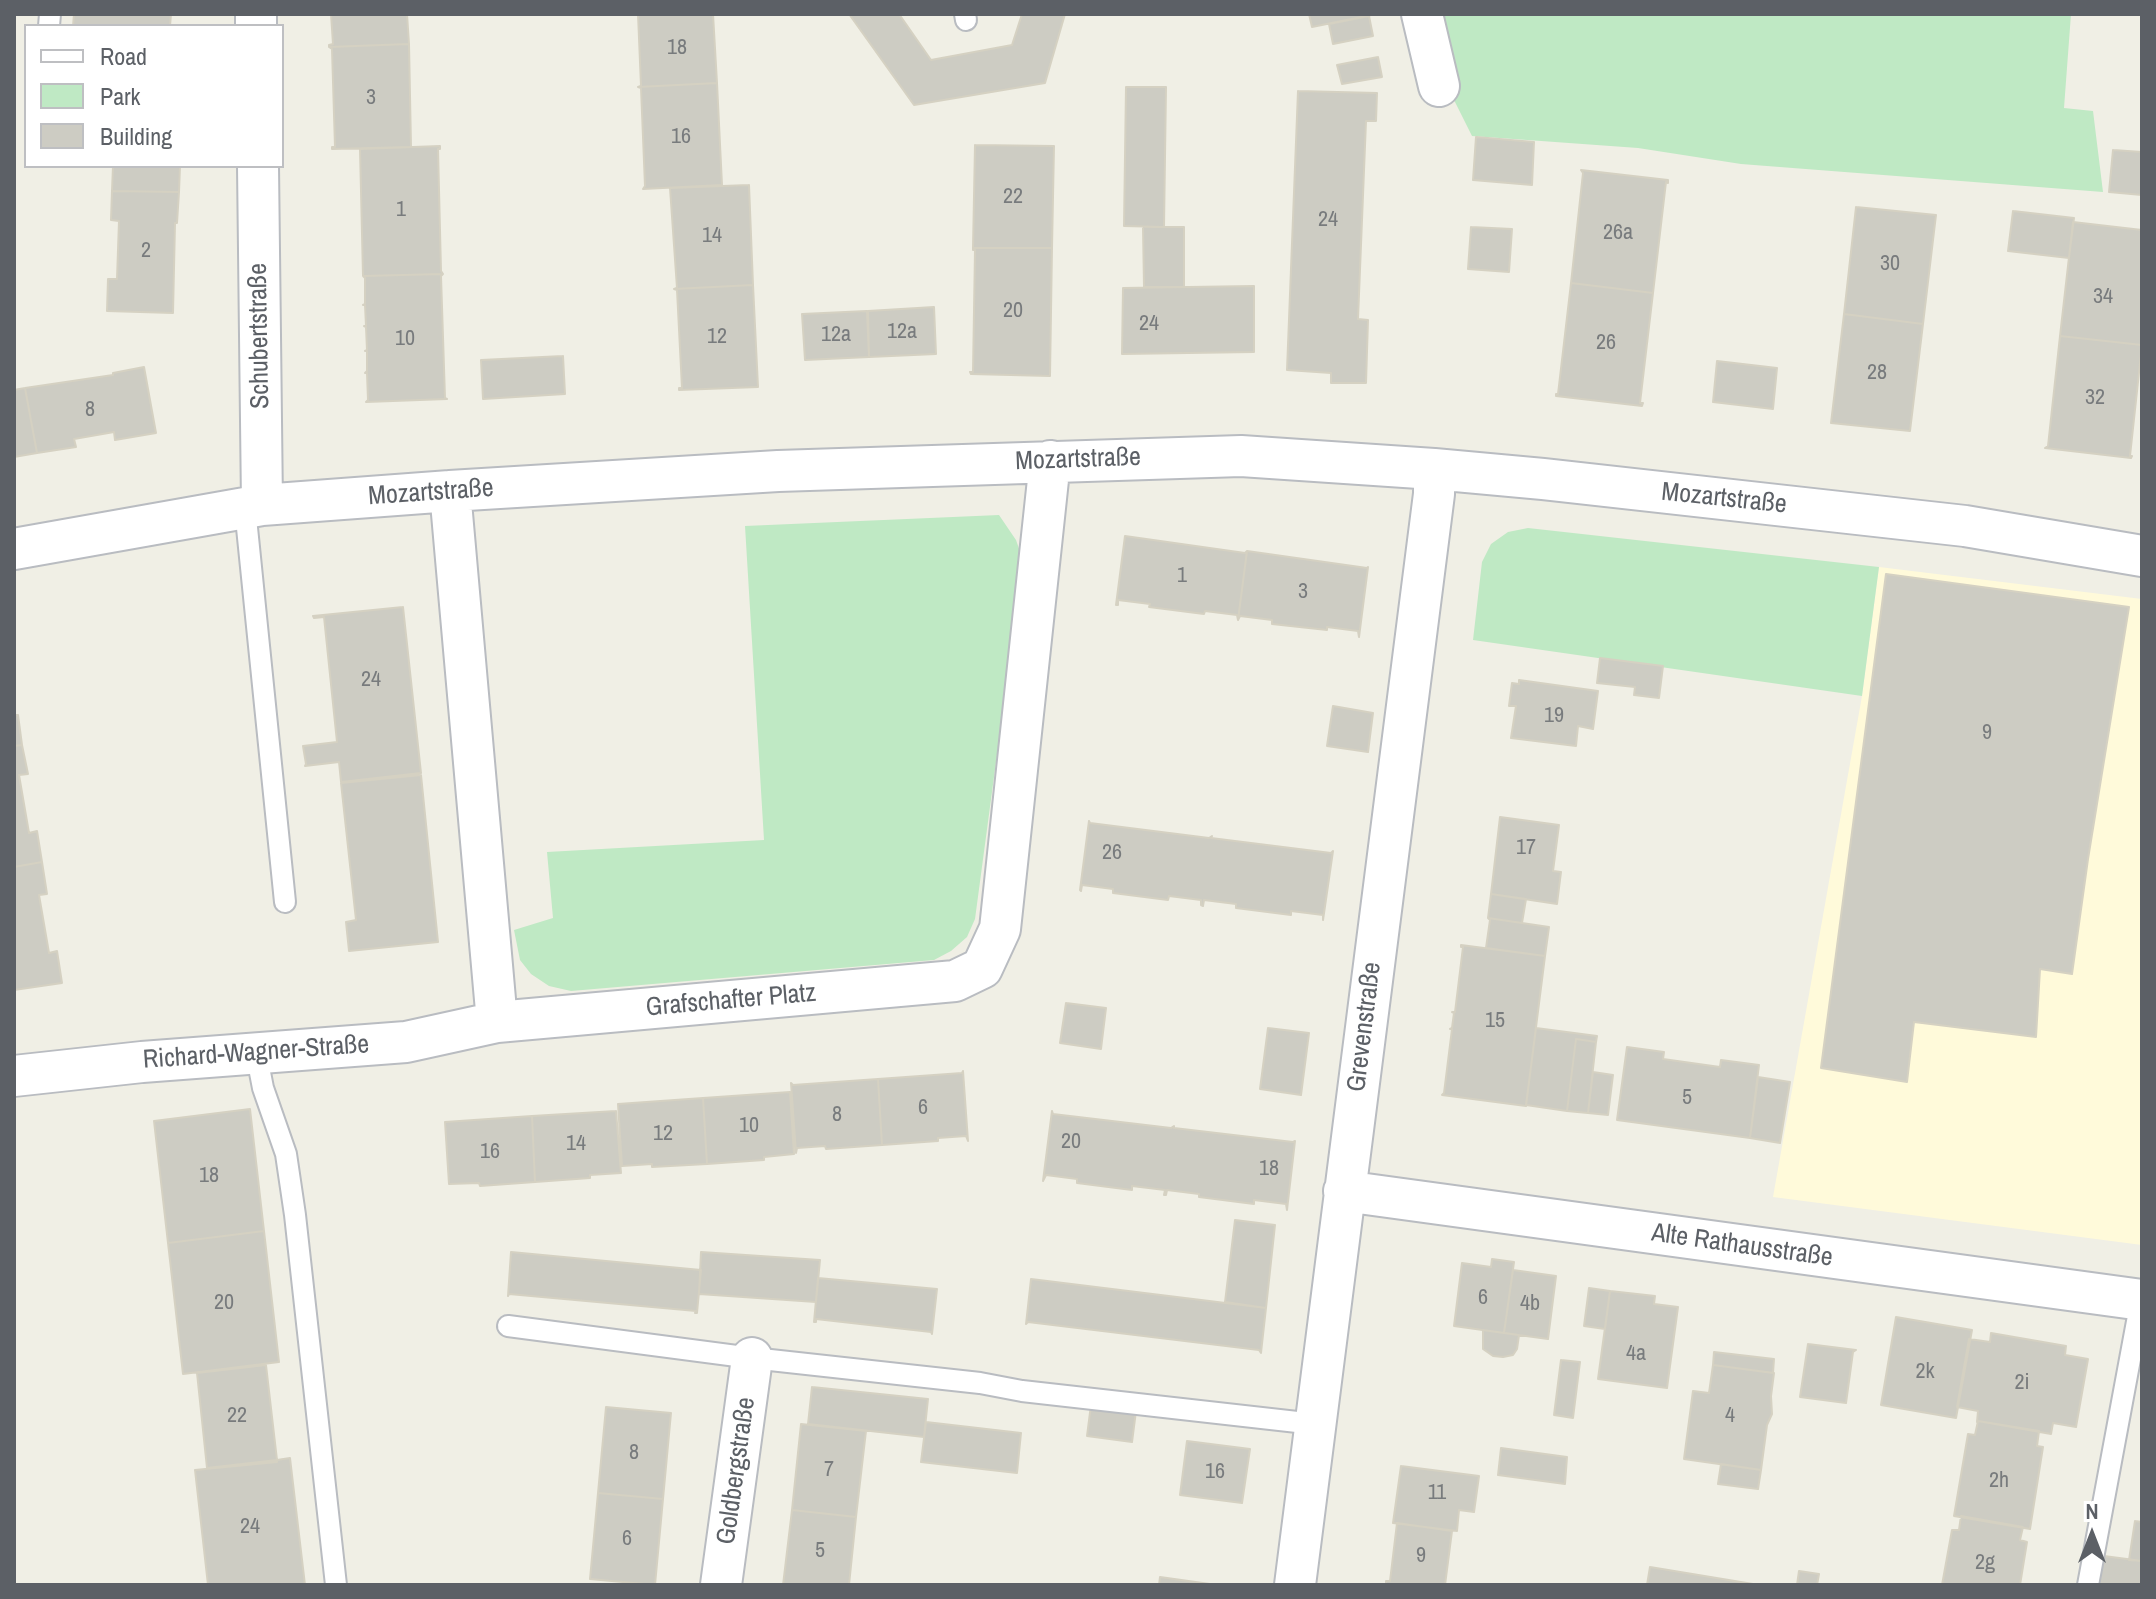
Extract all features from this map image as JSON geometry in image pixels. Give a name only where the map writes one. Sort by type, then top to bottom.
[{"type":"street","points":[[1422,14],[1439,86]]},
{"type":"street","name":"Schubertstraße","points":[[253,507],[258,168]]},
{"type":"street","name":"Mozartstraße","points":[[14,549],[253,507],[450,491],[778,471],[1241,456],[1559,480],[1965,526],[2142,556]]},
{"type":"street","name":"Grafschafter Platz","points":[[497,1022],[955,981],[982,968],[1000,929],[1050,461]]},
{"type":"street","name":"Grevenstraße","points":[[1295,1585],[1432,509],[1434,469]]},
{"type":"street","points":[[450,491],[497,1022]]},
{"type":"street","name":"Richard-Wagner-Straße","points":[[14,1076],[256,1052],[406,1042],[497,1022]]},
{"type":"street","name":"Alte Rathausstraße","points":[[1344,1191],[2141,1300]]},
{"type":"street","name":"Goldbergstraße","points":[[721,1585],[752,1358]]},
{"type":"lane","points":[[253,507],[285,902]]},
{"type":"lane","points":[[256,1052],[263,1088],[286,1154],[336,1585]]},
{"type":"lane","name":"Alte Rathausstraße","points":[[2088,1585],[2141,1300]]},
{"type":"lane","points":[[508,1326],[752,1358],[980,1383],[1022,1391],[1315,1424]]},
{"type":"shaded area","points":[[1879,567],[2142,599],[2142,1245],[1773,1197],[1862,696]]},
{"type":"green space","points":[[1432,14],[2071,14],[2064,108],[2093,111],[2103,192],[1741,164],[1638,148],[1472,136],[1454,100]]},
{"type":"green space","points":[[999,515],[1016,540],[1023,560],[975,919],[967,937],[934,960],[571,991],[549,986],[531,974],[520,960],[514,930],[553,918],[547,852],[764,840],[745,526]]},
{"type":"green space","points":[[1528,528],[1879,567],[1862,696],[1473,640],[1482,562],[1491,544],[1508,532]]},
{"type":"building","points":[[74,14],[171,14],[170,24],[73,24]]},
{"type":"building","points":[[331,14],[407,14],[409,44],[329,47],[333,44]]},
{"type":"building","points":[[638,14],[713,14],[717,83],[638,87],[641,86]]},
{"type":"building","points":[[849,14],[899,14],[931,60],[1012,45],[1022,14],[1065,14],[1045,83],[914,105]]},
{"type":"building","points":[[1309,14],[1376,14],[1312,27]]},
{"type":"building","points":[[1369,16],[1373,36],[1333,44],[1329,24]]},
{"type":"building","points":[[409,44],[411,147],[332,149],[335,147],[332,49],[329,47]]},
{"type":"building","points":[[1378,57],[1382,77],[1342,84],[1337,65]]},
{"type":"building","points":[[717,83],[722,185],[643,189],[641,88],[638,87]]},
{"type":"building","points":[[1126,87],[1166,87],[1164,227],[1124,226]]},
{"type":"building","points":[[1298,91],[1377,93],[1376,121],[1366,121],[1358,319],[1368,320],[1366,383],[1331,383],[1331,373],[1287,370]]},
{"type":"building","points":[[1476,137],[1534,142],[1532,185],[1473,180]]},
{"type":"building","points":[[975,145],[1054,146],[1052,248],[973,248]]},
{"type":"building","points":[[440,146],[443,274],[363,276],[360,149]]},
{"type":"building","points":[[2113,150],[2142,152],[2142,195],[2109,192]]},
{"type":"building","points":[[113,168],[180,168],[179,192],[112,191]]},
{"type":"building","points":[[1581,170],[1668,180],[1653,293],[1571,283]]},
{"type":"building","points":[[749,185],[753,285],[674,289],[677,288],[670,188]]},
{"type":"building","points":[[112,191],[179,192],[175,223],[173,313],[107,311],[108,279],[117,279],[119,221],[111,220]]},
{"type":"building","points":[[1856,207],[1936,215],[1923,324],[1844,314]]},
{"type":"building","points":[[2013,211],[2074,218],[2069,258],[2008,251]]},
{"type":"building","points":[[2073,222],[2142,230],[2142,345],[2060,336]]},
{"type":"building","points":[[1143,227],[1184,227],[1184,287],[1144,287]]},
{"type":"building","points":[[1471,227],[1512,229],[1509,272],[1468,269]]},
{"type":"building","points":[[973,248],[1052,248],[1050,376],[971,374]]},
{"type":"building","points":[[443,274],[447,399],[366,402],[363,276]]},
{"type":"building","points":[[1571,283],[1653,293],[1642,406],[1556,396]]},
{"type":"building","points":[[753,285],[758,387],[679,390],[682,388],[677,290],[674,289]]},
{"type":"building","points":[[1254,286],[1254,352],[1122,354],[1123,288]]},
{"type":"building","points":[[934,307],[936,354],[869,357],[868,311]]},
{"type":"building","points":[[867,311],[869,357],[805,360],[802,314]]},
{"type":"building","points":[[1844,314],[1923,324],[1910,431],[1831,423]]},
{"type":"building","points":[[2060,336],[2142,345],[2131,458],[2045,448],[2048,446]]},
{"type":"building","points":[[563,356],[565,394],[483,399],[481,360]]},
{"type":"building","points":[[1717,361],[1777,368],[1773,409],[1713,402]]},
{"type":"building","points":[[144,367],[156,433],[115,440],[114,432],[74,439],[76,447],[37,453],[25,388],[113,375]]},
{"type":"building","points":[[25,388],[37,453],[14,457],[14,390]]},
{"type":"building","points":[[1125,536],[1247,551],[1238,620],[1237,615],[1205,611],[1204,614],[1118,600],[1116,605]]},
{"type":"building","points":[[1247,551],[1368,567],[1359,637],[1358,631],[1272,624],[1272,620],[1240,616],[1238,620]]},
{"type":"building","points":[[1886,574],[2129,607],[2072,974],[2040,969],[2036,1037],[1914,1022],[1907,1082],[1821,1068]]},
{"type":"building","points":[[403,607],[421,773],[341,782],[339,762],[305,766],[303,746],[337,742],[324,617],[313,616]]},
{"type":"building","points":[[1600,658],[1663,666],[1659,698],[1634,695],[1635,687],[1597,683]]},
{"type":"building","points":[[1519,680],[1598,691],[1593,729],[1578,726],[1576,746],[1511,738],[1516,706],[1509,706],[1512,683],[1519,684]]},
{"type":"building","points":[[1333,706],[1373,713],[1368,752],[1327,746]]},
{"type":"building","points":[[14,715],[18,715],[22,745],[14,746]]},
{"type":"building","points":[[22,745],[28,774],[19,775],[29,833],[37,831],[42,862],[14,867],[14,746]]},
{"type":"building","points":[[421,775],[438,942],[349,951],[346,922],[356,920],[341,783]]},
{"type":"building","points":[[1500,817],[1559,825],[1553,871],[1561,872],[1557,904],[1491,894]]},
{"type":"building","points":[[1089,821],[1333,851],[1323,920],[1323,915],[1291,911],[1291,915],[1236,908],[1236,904],[1204,900],[1203,906],[1201,900],[1169,896],[1168,900],[1113,893],[1113,889],[1082,885],[1081,891]]},
{"type":"building","points":[[42,862],[47,894],[39,895],[49,953],[57,951],[62,983],[14,990],[14,867]]},
{"type":"building","points":[[1491,894],[1526,899],[1522,923],[1488,918]]},
{"type":"building","points":[[1488,918],[1549,927],[1545,956],[1486,948]]},
{"type":"building","points":[[1461,945],[1545,956],[1526,1106],[1442,1095],[1452,1012],[1455,1012]]},
{"type":"building","points":[[1066,1003],[1106,1008],[1101,1049],[1060,1043]]},
{"type":"building","points":[[1268,1028],[1309,1033],[1301,1095],[1260,1089]]},
{"type":"building","points":[[1536,1028],[1597,1036],[1596,1042],[1576,1039],[1567,1111],[1526,1105]]},
{"type":"building","points":[[1576,1039],[1596,1042],[1588,1113],[1567,1111]]},
{"type":"building","points":[[1627,1047],[1664,1052],[1663,1059],[1720,1067],[1721,1060],[1759,1065],[1750,1138],[1617,1120]]},
{"type":"building","points":[[963,1071],[968,1141],[966,1136],[882,1145],[878,1079]]},
{"type":"building","points":[[1593,1072],[1613,1075],[1608,1115],[1588,1113]]},
{"type":"building","points":[[1758,1077],[1790,1082],[1780,1143],[1750,1138]]},
{"type":"building","points":[[878,1079],[882,1145],[797,1148],[796,1153],[791,1083]]},
{"type":"building","points":[[790,1092],[794,1154],[764,1157],[764,1160],[707,1164],[703,1098]]},
{"type":"building","points":[[703,1098],[707,1164],[622,1166],[618,1104]]},
{"type":"building","points":[[250,1109],[264,1231],[168,1243],[154,1121]]},
{"type":"building","points":[[616,1111],[621,1173],[535,1182],[532,1116]]},
{"type":"building","points":[[1052,1111],[1053,1114],[1295,1141],[1287,1210],[1286,1204],[1254,1200],[1254,1204],[1167,1190],[1164,1195],[1165,1190],[1132,1186],[1132,1190],[1077,1183],[1077,1179],[1046,1175],[1043,1181]]},
{"type":"building","points":[[532,1116],[535,1182],[480,1186],[479,1183],[449,1184],[445,1122]]},
{"type":"building","points":[[1235,1220],[1275,1225],[1266,1308],[1225,1302]]},
{"type":"building","points":[[264,1231],[279,1362],[183,1374],[168,1243]]},
{"type":"building","points":[[511,1252],[701,1270],[697,1313],[508,1296]]},
{"type":"building","points":[[701,1252],[820,1260],[816,1302],[699,1294]]},
{"type":"building","points":[[1492,1259],[1514,1262],[1504,1333],[1454,1326],[1462,1263],[1491,1267]]},
{"type":"building","points":[[1513,1270],[1556,1276],[1548,1339],[1504,1333]]},
{"type":"building","points":[[818,1278],[937,1289],[932,1334],[816,1319],[814,1322]]},
{"type":"building","points":[[1031,1279],[1266,1308],[1261,1353],[1259,1350],[1026,1324]]},
{"type":"building","points":[[1589,1288],[1610,1291],[1605,1329],[1584,1326]]},
{"type":"building","points":[[1610,1291],[1655,1296],[1654,1304],[1678,1307],[1667,1388],[1598,1379]]},
{"type":"building","points":[[1896,1317],[1972,1330],[1956,1418],[1881,1405]]},
{"type":"building","points":[[1483,1330],[1519,1335],[1513,1355],[1493,1356],[1483,1349]]},
{"type":"building","points":[[1991,1333],[2066,1346],[2065,1355],[2088,1359],[2076,1427],[2053,1423],[2051,1434],[1977,1422],[1978,1411],[1957,1407],[1969,1339],[1990,1342]]},
{"type":"building","points":[[1808,1344],[1856,1350],[1853,1352],[1846,1403],[1800,1397]]},
{"type":"building","points":[[1714,1352],[1774,1359],[1773,1373],[1713,1365]]},
{"type":"building","points":[[1561,1360],[1580,1362],[1573,1418],[1554,1415]]},
{"type":"building","points":[[266,1365],[277,1460],[207,1468],[197,1373]]},
{"type":"building","points":[[1713,1365],[1774,1373],[1772,1414],[1767,1425],[1761,1470],[1684,1459],[1693,1391],[1709,1393]]},
{"type":"building","points":[[812,1387],[928,1399],[924,1437],[808,1424]]},
{"type":"building","points":[[1091,1405],[1136,1411],[1132,1442],[1087,1436]]},
{"type":"building","points":[[606,1407],[671,1413],[663,1499],[598,1493]]},
{"type":"building","points":[[1978,1421],[2039,1431],[2037,1446],[2043,1447],[2030,1529],[1954,1516],[1968,1434],[1975,1435]]},
{"type":"building","points":[[926,1422],[1021,1433],[1017,1473],[921,1462]]},
{"type":"building","points":[[801,1424],[866,1431],[856,1517],[792,1510]]},
{"type":"building","points":[[1187,1441],[1250,1449],[1242,1503],[1180,1495]]},
{"type":"building","points":[[1501,1448],[1567,1457],[1565,1484],[1498,1475]]},
{"type":"building","points":[[290,1458],[305,1585],[208,1585],[195,1470]]},
{"type":"building","points":[[1721,1464],[1761,1470],[1758,1489],[1718,1484]]},
{"type":"building","points":[[1401,1466],[1479,1476],[1474,1512],[1459,1510],[1457,1531],[1393,1523]]},
{"type":"building","points":[[598,1493],[663,1499],[655,1585],[590,1579]]},
{"type":"building","points":[[792,1510],[856,1517],[849,1585],[783,1585]]},
{"type":"building","points":[[1961,1516],[2023,1527],[2020,1540],[2027,1542],[2020,1585],[1942,1585],[1952,1530],[1959,1530]]},
{"type":"building","points":[[2135,1521],[2142,1522],[2142,1561],[2129,1560]]},
{"type":"building","points":[[1397,1523],[1452,1531],[1445,1585],[1386,1585],[1386,1581],[1390,1581]]},
{"type":"building","points":[[2104,1556],[2142,1561],[2142,1585],[2099,1585]]},
{"type":"building","points":[[1650,1567],[1759,1585],[1647,1585]]},
{"type":"building","points":[[1799,1571],[1819,1574],[1817,1585],[1797,1585]]},
{"type":"building","points":[[1160,1577],[1217,1585],[1159,1585]]}]
